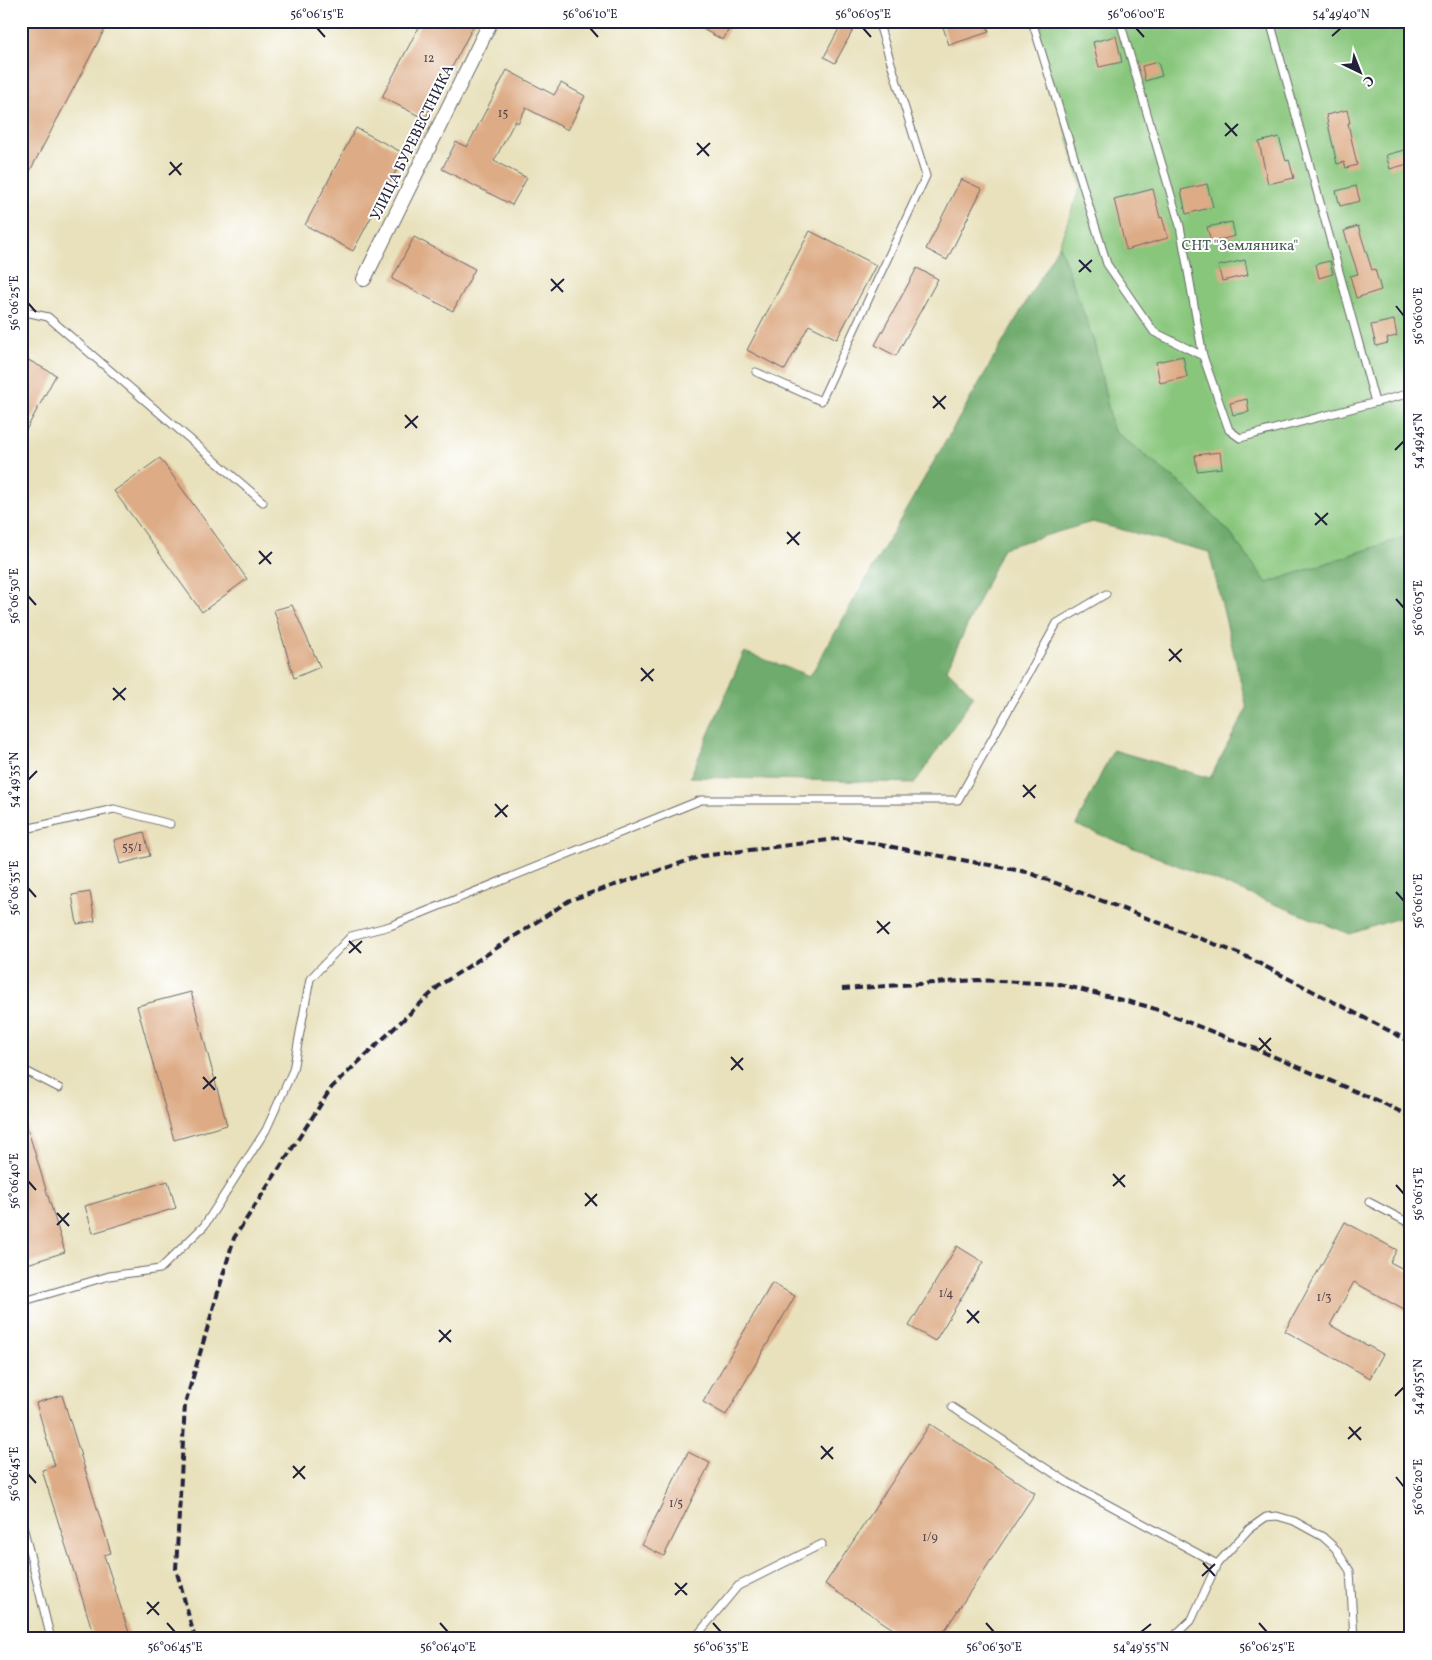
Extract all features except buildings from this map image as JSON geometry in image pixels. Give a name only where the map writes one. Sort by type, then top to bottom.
[{"type":"street","name":"УЛИЦА БУРЕВЕСТНИКА","points":[[364,279],[491,21]]},
{"type":"lane","points":[[756,372],[821,401],[926,176],[878,21]]},
{"type":"lane","points":[[1032,21],[1107,264],[1154,332],[1203,356]]},
{"type":"lane","points":[[1120,21],[1180,226],[1203,356],[1229,430],[1240,438],[1411,393]]},
{"type":"lane","points":[[1270,21],[1375,402]]},
{"type":"lane","points":[[21,311],[48,317],[263,502]]},
{"type":"lane","points":[[21,1302],[109,1276],[160,1269],[204,1226],[266,1130],[293,1070],[310,979],[351,936],[390,926],[701,800],[958,800],[1057,623],[1106,594]]},
{"type":"lane","points":[[21,830],[114,809],[170,824]]},
{"type":"lane","points":[[21,1071],[24,1070],[59,1088]]},
{"type":"lane","points":[[1369,1202],[1411,1224]]},
{"type":"lane","points":[[952,1407],[1067,1482],[1217,1564]]},
{"type":"lane","points":[[1171,1639],[1192,1619],[1217,1564],[1249,1529],[1266,1517],[1277,1516],[1294,1521],[1323,1537],[1335,1548],[1350,1571],[1354,1639]]},
{"type":"lane","points":[[21,1518],[51,1639]]},
{"type":"lane","points":[[694,1639],[738,1586],[822,1544]]},
{"type":"green space","name":"СНТ \"Земляника\"","points":[[1035,21],[1411,21],[1411,535],[1267,583],[1229,532],[1186,488],[1113,430],[1094,342],[1059,245],[1081,185]]},
{"type":"green space","points":[[1059,245],[1094,342],[1113,430],[1186,488],[1229,532],[1267,583],[1411,535],[1411,914],[1350,934],[1076,825],[1113,750],[1210,778],[1247,708],[1209,552],[1092,522],[1003,548],[947,669],[974,696],[915,783],[690,777],[744,652],[810,676]]},
{"type":"railway","points":[[195,1639],[176,1569],[185,1404],[234,1238],[332,1087],[440,985],[570,900],[702,856],[844,838],[1027,872],[1243,955],[1411,1042]]},
{"type":"railway","points":[[842,989],[978,980],[1059,984],[1150,1007],[1263,1052],[1411,1117]]}]
